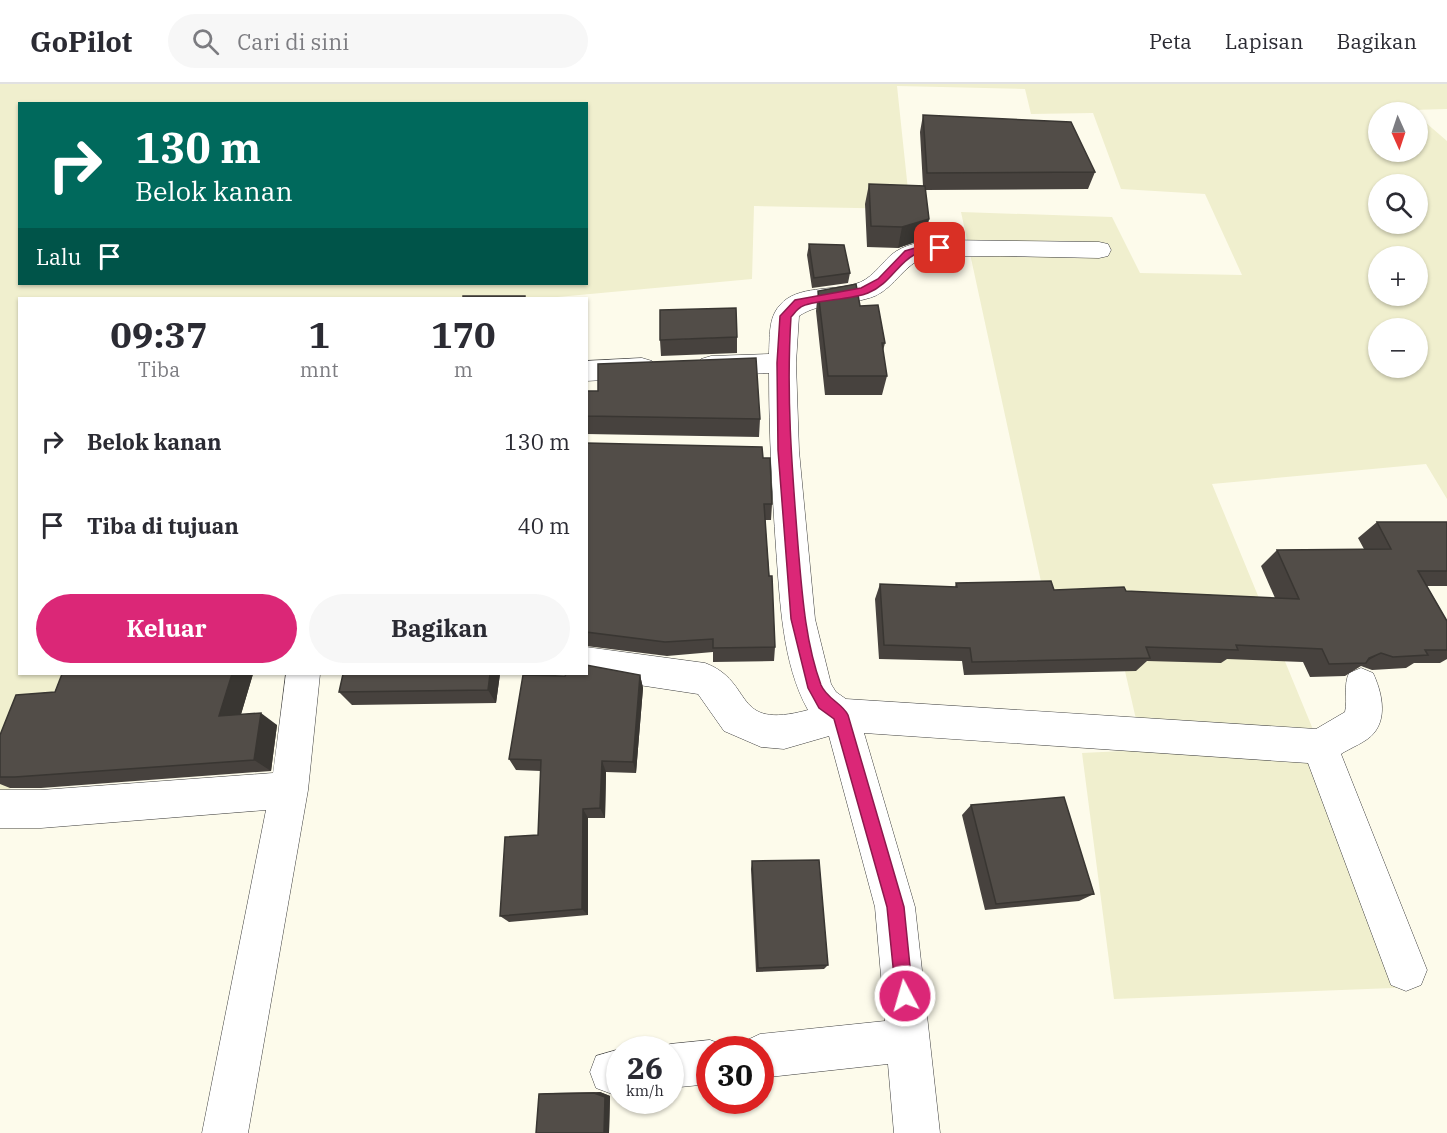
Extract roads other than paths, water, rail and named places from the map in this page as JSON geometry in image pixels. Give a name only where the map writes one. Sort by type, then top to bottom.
[{"type":"street","points":[[917,1133],[896,907],[841,715],[824,704],[815,688],[798,619],[772,450],[784,324],[789,310],[799,302],[865,291],[882,281],[909,254],[925,249],[1099,250]]},
{"type":"street","points":[[588,371],[782,363]]},
{"type":"street","points":[[588,662],[705,679],[719,691],[735,718],[753,728],[772,732],[791,732],[841,715],[1320,747],[1361,722],[1365,699],[1362,684]]},
{"type":"street","points":[[225,1133],[289,790],[303,675]]},
{"type":"street","points":[[1320,747],[1406,970]]},
{"type":"street","points":[[0,809],[41,809],[289,790]]},
{"type":"street","points":[[774,1054],[909,1040]]}]
